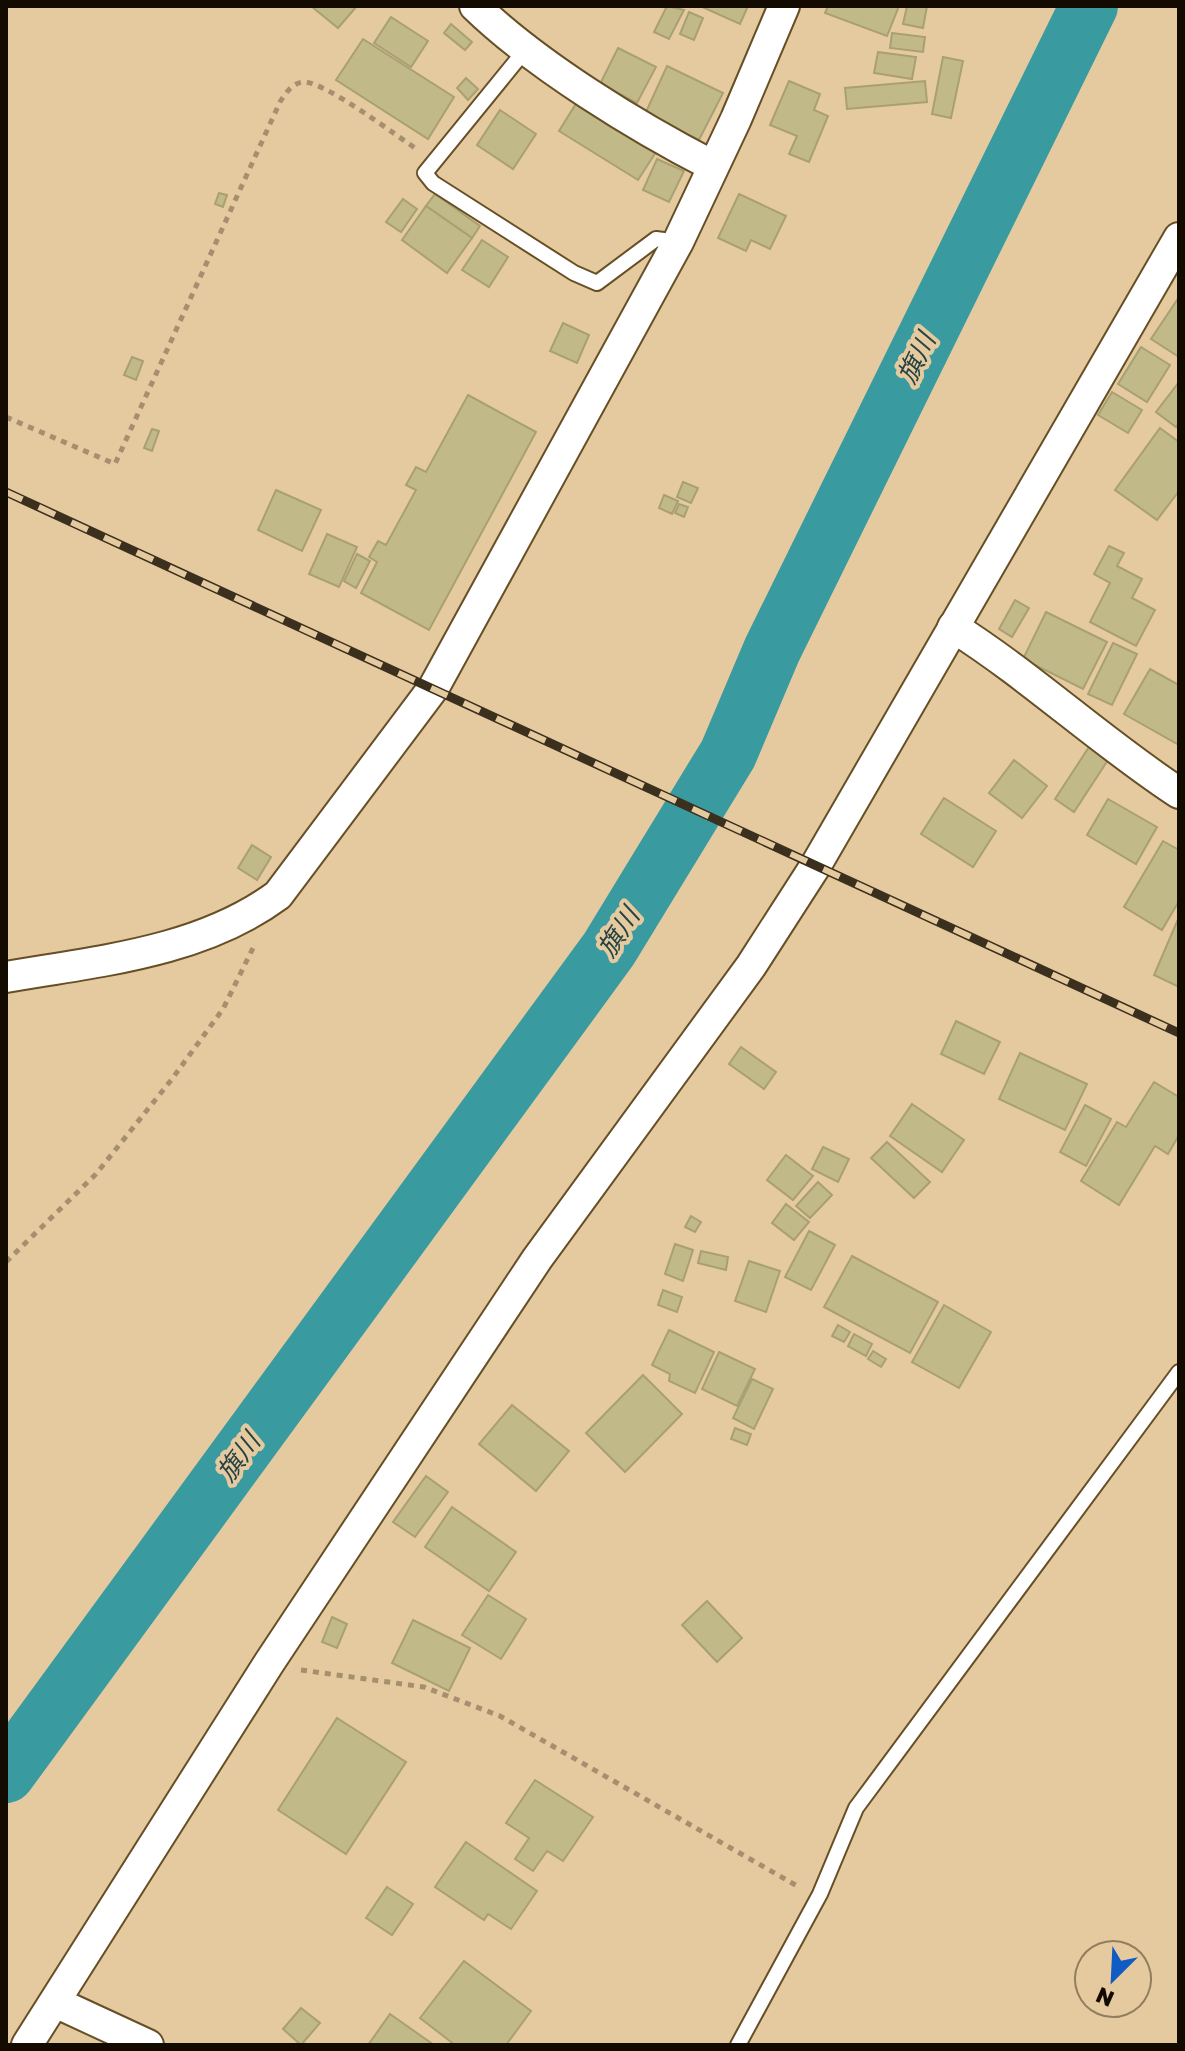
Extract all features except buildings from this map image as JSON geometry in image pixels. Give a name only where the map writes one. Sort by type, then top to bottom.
[{"type":"street","points":[[475,6],[526,49],[673,145],[713,166]]},
{"type":"street","points":[[6,977],[146,952],[249,917],[278,895],[434,687],[678,242],[784,6]]},
{"type":"street","points":[[27,2045],[269,1663],[537,1259],[751,966],[816,865],[1179,238]]},
{"type":"street","points":[[953,627],[995,653],[1137,765],[1179,793]]},
{"type":"street","points":[[55,2002],[148,2045]]},
{"type":"lane","points":[[526,49],[425,173],[433,183],[574,273],[597,283],[656,239],[678,242]]},
{"type":"lane","points":[[738,2045],[820,1894],[856,1808],[1179,1372]]},
{"type":"path","points":[[6,417],[115,464],[280,102],[290,88],[303,82],[322,86],[436,162]]},
{"type":"path","points":[[6,1262],[96,1174],[172,1079],[223,1009],[278,895]]},
{"type":"path","points":[[269,1663],[424,1687],[500,1716],[803,1889],[820,1894]]},
{"type":"waterway","name":"旗川","points":[[6,1774],[609,949],[728,754],[772,650],[1089,6]]},
{"type":"railway","points":[[6,492],[1179,1033]]}]
